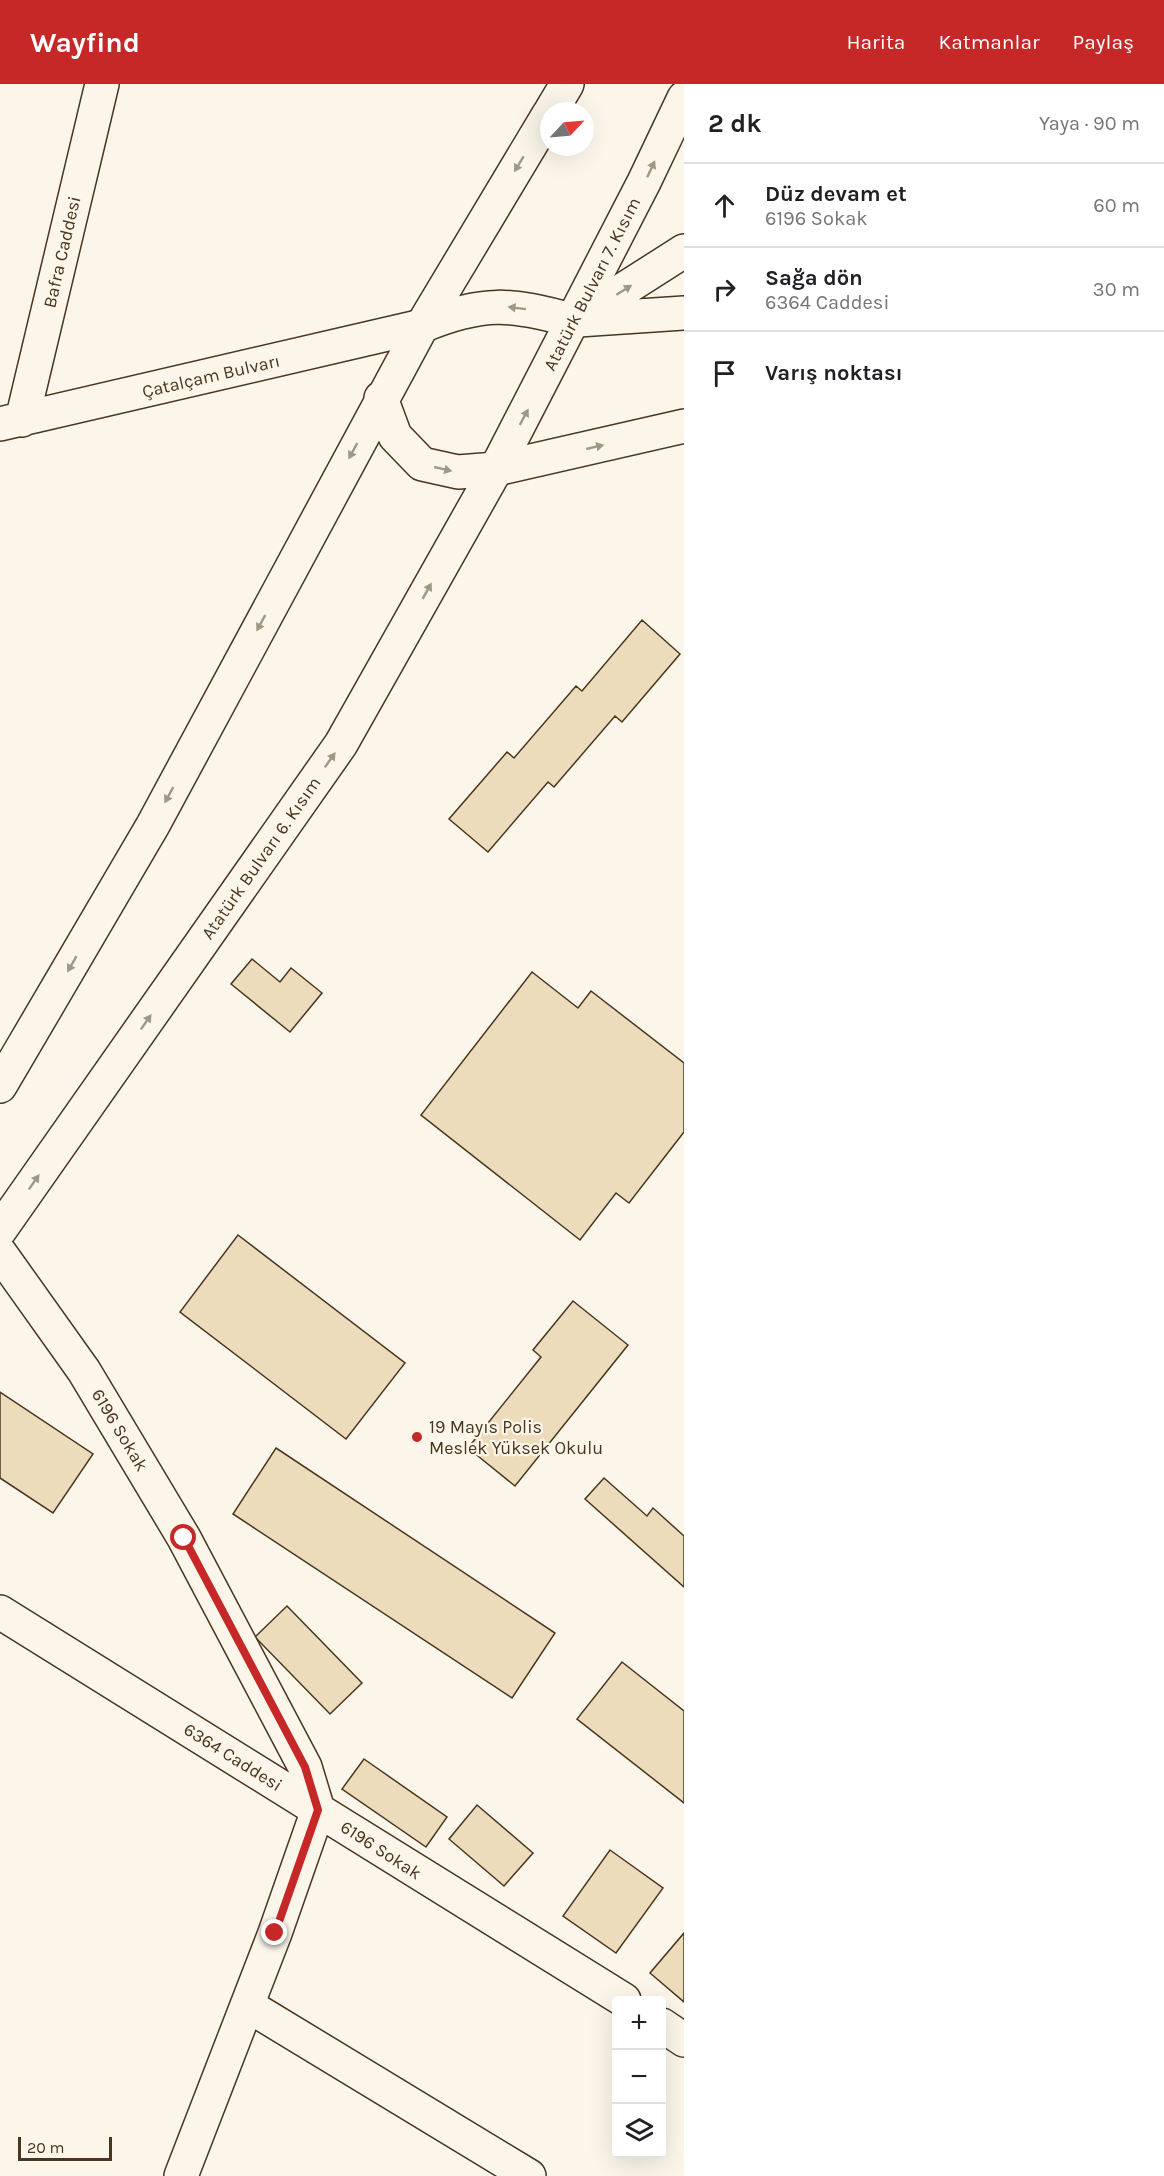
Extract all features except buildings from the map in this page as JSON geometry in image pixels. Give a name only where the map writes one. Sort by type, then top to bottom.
[{"type":"main road","name":"Bafra Caddesi","points":[[11,422],[102,84]]},
{"type":"main road","points":[[556,102],[567,84]]},
{"type":"main road","name":"Atatürk Bulvarı 7. Kısım","points":[[496,469],[574,321],[684,98]]},
{"type":"main road","points":[[0,1086],[153,825],[381,398],[540,130]]},
{"type":"main road","points":[[574,321],[684,251]]},
{"type":"main road","name":"Çatalçam Bulvarı","points":[[11,422],[422,326],[458,311],[501,306],[541,311],[574,321]]},
{"type":"main road","points":[[574,321],[684,313]]},
{"type":"main road","points":[[381,398],[395,436],[422,464],[458,472],[496,469],[684,426]]},
{"type":"main road","name":"Atatürk Bulvarı 6. Kısım","points":[[0,1230],[341,744],[496,469]]},
{"type":"main road","name":"6196 Sokak","points":[[0,1253],[84,1371],[184,1538],[305,1767],[318,1810],[616,1996]]},
{"type":"main road","name":"6364 Caddesi","points":[[0,1612],[318,1810]]},
{"type":"main road","points":[[181,2176],[247,2005],[318,1810]]},
{"type":"main road","points":[[247,2005],[529,2176]]},
{"type":"main road","points":[[666,2028],[684,2040]]},
{"type":"place","name":"19 Mayıs Polis Meslek Yüksek Okulu","points":[[417,1437]]},
{"type":"route","points":[[184,1538],[262,1681],[305,1767],[318,1810],[275,1933]]}]
